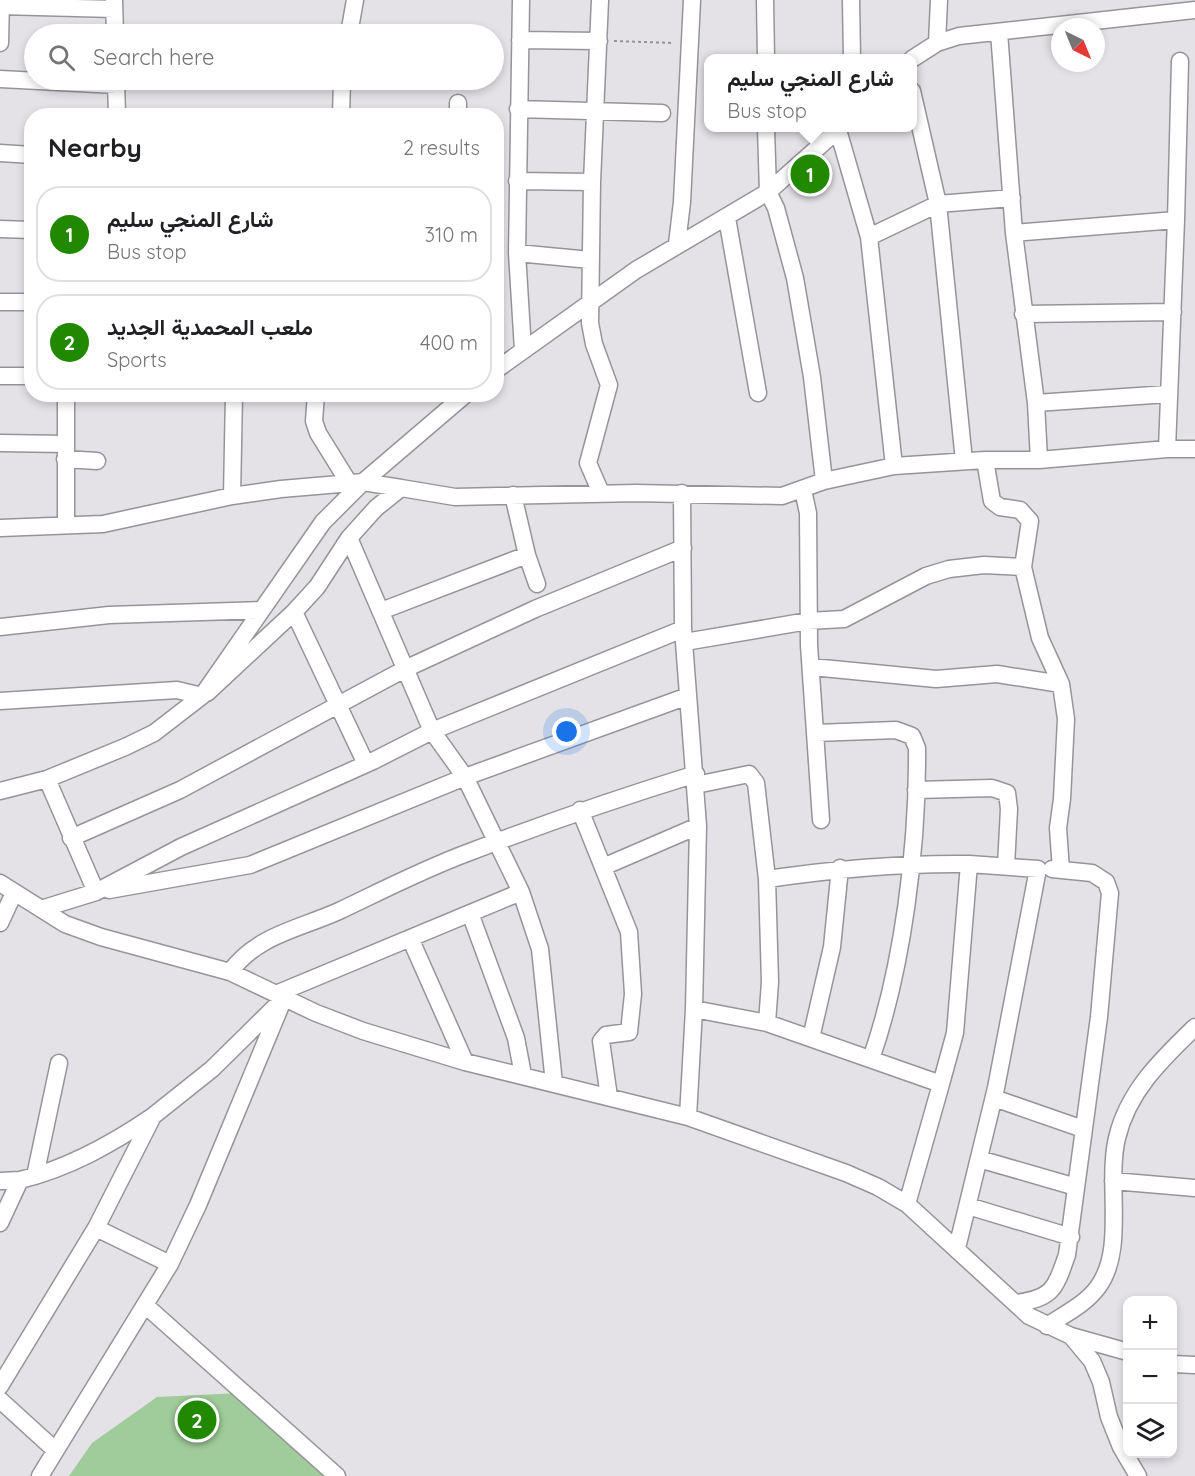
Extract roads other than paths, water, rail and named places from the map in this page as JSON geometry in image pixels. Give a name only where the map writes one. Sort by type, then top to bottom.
[{"type":"street","points":[[0,43],[1,0]]},
{"type":"street","points":[[351,24],[355,0]]},
{"type":"street","points":[[521,0],[517,253],[523,350]]},
{"type":"street","points":[[600,0],[591,182],[590,302],[591,334],[609,385],[588,463],[602,493]]},
{"type":"street","points":[[677,244],[692,0]]},
{"type":"street","points":[[765,0],[765,54]]},
{"type":"street","points":[[851,0],[852,54]]},
{"type":"street","points":[[937,44],[939,0]]},
{"type":"street","points":[[0,6],[114,4],[114,24]]},
{"type":"street","points":[[917,56],[937,44],[959,36],[1195,10]]},
{"type":"street","points":[[999,32],[1014,233],[1035,403],[1039,460]]},
{"type":"street","points":[[520,40],[599,40]]},
{"type":"street","points":[[1167,449],[1180,61]]},
{"type":"street","points":[[0,79],[24,80]]},
{"type":"street","points":[[116,90],[117,108]]},
{"type":"street","points":[[341,108],[342,90]]},
{"type":"street","points":[[518,109],[662,113]]},
{"type":"street","points":[[917,113],[938,204],[964,461]]},
{"type":"street","points":[[766,132],[768,192],[775,204],[795,278],[812,377],[824,482]]},
{"type":"street","points":[[504,364],[590,302],[677,244],[727,218],[768,192],[836,132]]},
{"type":"street","points":[[840,132],[869,237],[894,466]]},
{"type":"street","points":[[0,153],[24,154]]},
{"type":"street","points":[[517,181],[591,182]]},
{"type":"street","points":[[869,237],[938,204],[1012,198]]},
{"type":"street","points":[[727,218],[758,393]]},
{"type":"street","points":[[1014,233],[1176,220]]},
{"type":"street","points":[[0,229],[24,230]]},
{"type":"street","points":[[517,253],[590,260]]},
{"type":"street","points":[[0,291],[0,302],[24,302]]},
{"type":"street","points":[[1023,314],[1173,312]]},
{"type":"street","points":[[0,376],[24,376]]},
{"type":"street","points":[[1035,403],[1168,394]]},
{"type":"street","points":[[66,402],[66,524]]},
{"type":"street","points":[[232,496],[234,402]]},
{"type":"street","points":[[315,402],[314,421],[318,433],[356,482]]},
{"type":"street","points":[[205,694],[323,522],[356,482],[455,402]]},
{"type":"street","points":[[0,443],[66,452],[97,461]]},
{"type":"street","points":[[0,528],[103,524],[232,496],[356,482],[455,497],[602,493],[774,496],[894,466],[985,460],[1039,460],[1167,449],[1195,449]]},
{"type":"street","points":[[985,460],[992,501],[1000,507],[1020,510],[1030,521],[1023,567],[1040,638],[1061,684],[1066,719],[1062,799],[1058,828],[1061,870]]},
{"type":"street","points":[[0,791],[47,779],[93,762],[154,733],[205,694],[294,612],[317,587],[349,538],[376,508],[402,488]]},
{"type":"street","points":[[804,490],[808,519],[808,621],[820,820]]},
{"type":"street","points":[[682,493],[684,635],[698,826],[694,1009],[688,1117]]},
{"type":"street","points":[[513,495],[527,555],[537,584]]},
{"type":"street","points":[[349,538],[432,731],[465,777],[521,892],[540,949],[554,1083]]},
{"type":"street","points":[[72,838],[180,790],[280,739],[338,704],[405,669],[535,609],[683,549]]},
{"type":"street","points":[[381,611],[527,555]]},
{"type":"street","points":[[96,892],[181,847],[366,764],[432,731],[684,635],[843,619],[926,576],[949,569],[984,565],[1023,567]]},
{"type":"street","points":[[0,627],[109,615],[261,610]]},
{"type":"street","points":[[294,612],[366,764]]},
{"type":"street","points":[[812,667],[936,679],[997,674],[1061,684]]},
{"type":"street","points":[[0,700],[177,690],[205,694]]},
{"type":"street","points":[[41,909],[96,892],[250,865],[465,777],[687,696]]},
{"type":"street","points":[[816,733],[896,730],[912,736],[917,748],[910,863],[888,1004],[871,1059]]},
{"type":"street","points":[[230,972],[248,951],[266,939],[326,916],[466,853],[580,810],[696,780],[749,774],[753,777],[760,807],[767,879],[770,965],[767,1023]]},
{"type":"street","points":[[47,779],[96,892]]},
{"type":"street","points":[[916,790],[992,788],[1006,792],[1009,809],[1006,866]]},
{"type":"street","points":[[580,810],[626,921],[633,955],[629,1032],[606,1035],[601,1041],[609,1097]]},
{"type":"street","points":[[603,867],[698,826]]},
{"type":"street","points":[[767,879],[840,868],[910,863],[1084,871],[1097,875],[1106,882],[1110,893],[1099,1017],[1071,1238],[1054,1287],[1047,1296],[1016,1303]]},
{"type":"street","points":[[907,1204],[955,1033],[969,864]]},
{"type":"street","points":[[811,1038],[832,947],[840,868]]},
{"type":"street","points":[[957,1248],[994,1098],[1038,869]]},
{"type":"street","points":[[0,923],[7,888],[65,924],[101,937],[230,972],[363,1031],[465,1062],[688,1117],[846,1173],[879,1187],[907,1204],[1016,1303],[1047,1326],[1071,1336],[1123,1351]]},
{"type":"street","points":[[0,1181],[28,1178],[80,1159],[120,1139],[153,1116],[244,1041],[280,996],[521,892]]},
{"type":"street","points":[[470,913],[516,1038],[523,1075]]},
{"type":"street","points":[[410,938],[465,1062]]},
{"type":"street","points":[[40,1476],[170,1264],[230,1131],[280,996]]},
{"type":"street","points":[[694,1009],[767,1023],[941,1084]]},
{"type":"street","points":[[1047,1326],[1089,1295],[1107,1273],[1111,1251],[1117,1138],[1135,1095],[1151,1072],[1195,1027]]},
{"type":"street","points":[[0,1223],[28,1178],[59,1063]]},
{"type":"street","points":[[994,1098],[1083,1129]]},
{"type":"street","points":[[0,1386],[96,1228],[153,1116]]},
{"type":"street","points":[[979,1159],[1076,1187]]},
{"type":"street","points":[[1113,1181],[1195,1188]]},
{"type":"street","points":[[968,1206],[1071,1238]]},
{"type":"street","points":[[96,1228],[170,1264]]},
{"type":"street","points":[[145,1305],[337,1476]]},
{"type":"street","points":[[1071,1336],[1092,1361],[1121,1447],[1138,1476]]},
{"type":"street","points":[[1177,1364],[1195,1365]]},
{"type":"street","points":[[0,1400],[55,1450]]},
{"type":"place","name":"شارع المنجي سليم","points":[[810,174]]},
{"type":"place","name":"ملعب المحمدية الجديد","points":[[197,1420]]}]
